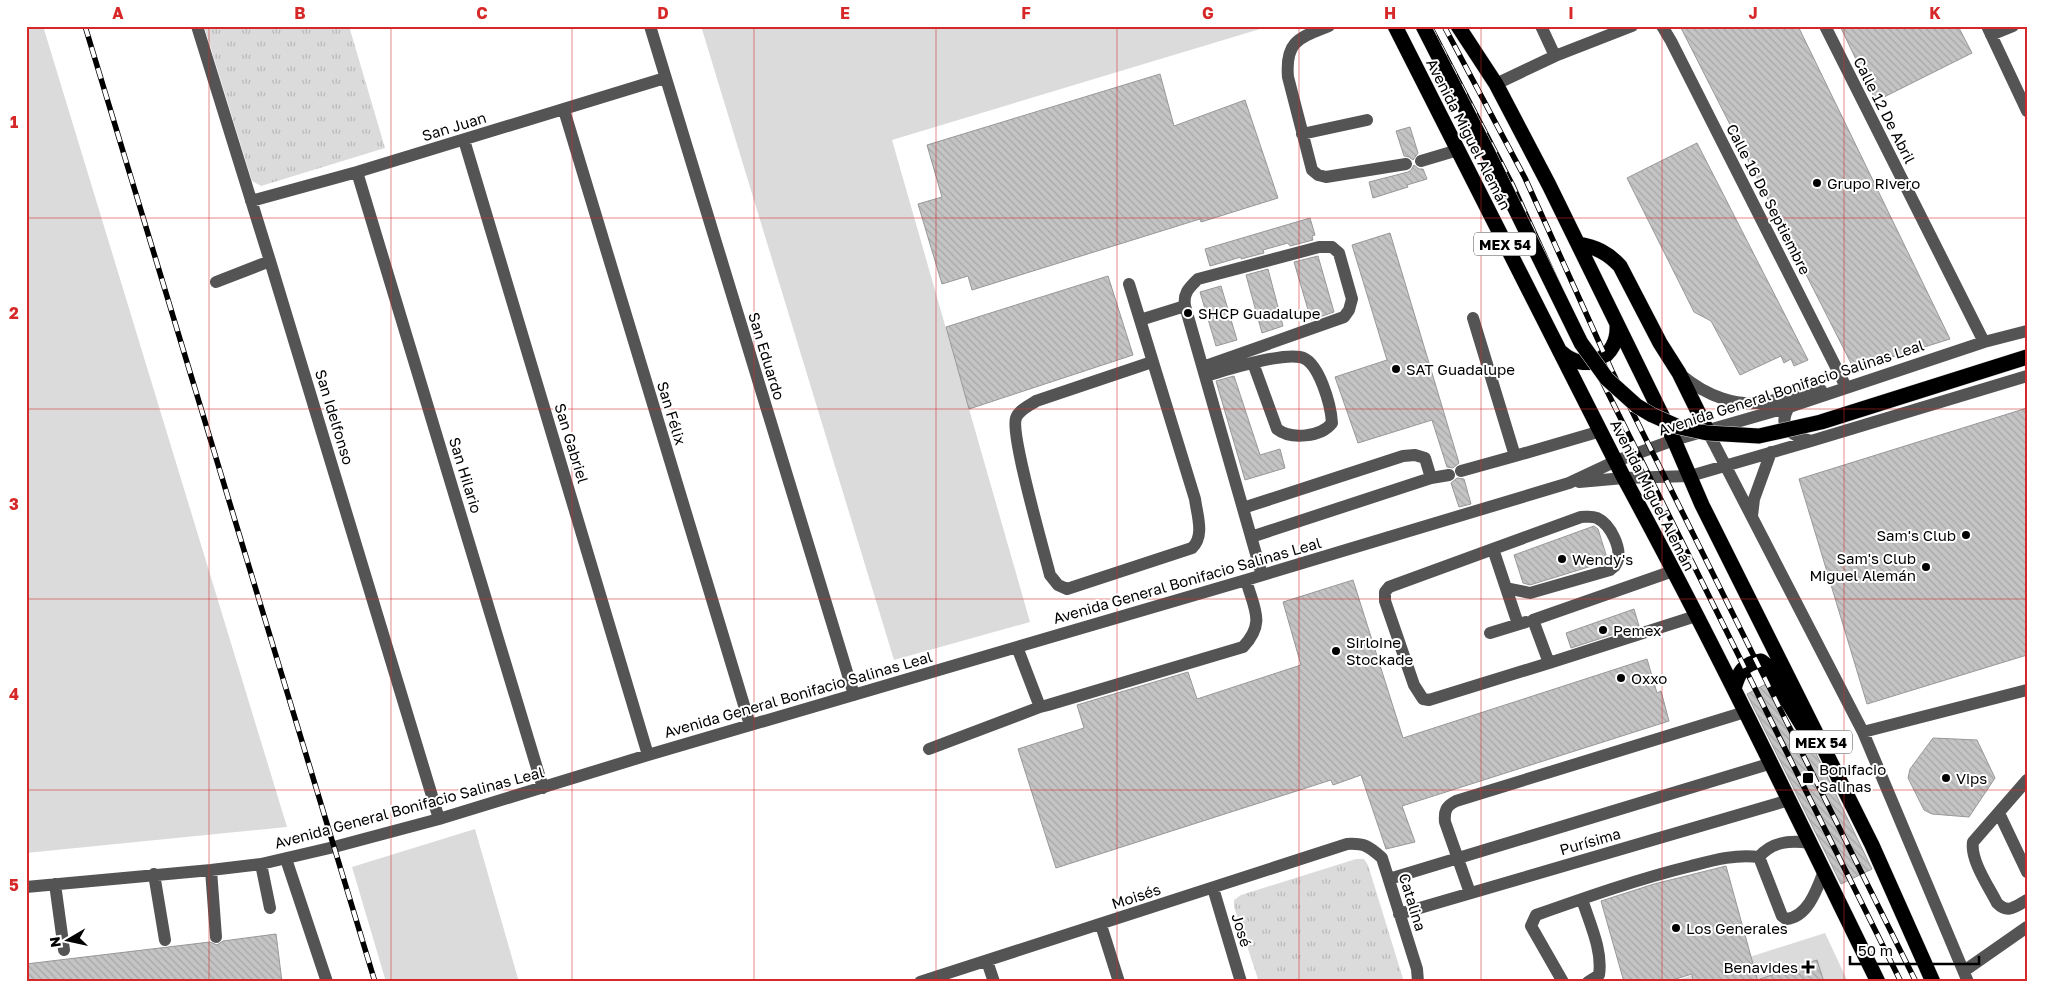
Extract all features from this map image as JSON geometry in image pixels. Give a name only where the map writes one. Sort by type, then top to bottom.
[{"type":"highway","name":"Avenida Miguel Alemán","points":[[1395,26],[1624,478],[1772,763],[1878,982]]},
{"type":"highway","points":[[1423,26],[1488,153],[1581,344],[1607,379],[1637,406],[1652,415],[1690,429],[1724,435],[1759,436],[1814,424],[2027,356]]},
{"type":"highway","name":"MEX 54","points":[[1460,28],[1496,84],[1578,244],[1674,440],[1702,505],[1872,845],[1933,982]]},
{"type":"highway","points":[[1578,244],[1598,249],[1614,259],[1620,266],[1660,343],[1679,373],[1707,430]]},
{"type":"highway","points":[[1556,344],[1560,351],[1574,361],[1582,363],[1598,360],[1612,350],[1618,333],[1617,324]]},
{"type":"highway","points":[[1734,689],[1742,668],[1755,662],[1761,661],[1765,664],[1872,845]]},
{"type":"street","name":"San Idelfonso","points":[[196,26],[270,261],[439,818]]},
{"type":"street","name":"San Eduardo","points":[[650,26],[854,695]]},
{"type":"street","points":[[1328,26],[1304,36],[1292,46],[1287,62],[1288,77],[1312,170],[1318,176],[1326,176],[1406,164]]},
{"type":"street","points":[[1541,26],[1555,56]]},
{"type":"street","points":[[1496,84],[1555,56],[1632,26]]},
{"type":"street","name":"Calle 16 De Septiembre","points":[[1662,26],[1672,41],[1846,387]]},
{"type":"street","name":"Calle 12 De Abril","points":[[1825,26],[1984,342]]},
{"type":"street","points":[[2013,26],[1989,30],[2027,111]]},
{"type":"street","name":"San Juan","points":[[251,201],[357,172],[665,78]]},
{"type":"street","name":"San Félix","points":[[564,110],[750,725]]},
{"type":"street","points":[[1302,134],[1367,120]]},
{"type":"street","name":"San Gabriel","points":[[464,140],[648,755]]},
{"type":"street","points":[[1421,161],[1458,150]]},
{"type":"street","name":"San Hilario","points":[[357,172],[543,788]]},
{"type":"street","points":[[1204,372],[1344,317],[1349,310],[1352,299],[1339,253],[1332,247],[1319,247],[1198,280],[1186,291],[1183,298],[1185,306],[1243,508],[1262,576]]},
{"type":"street","points":[[216,282],[270,261]]},
{"type":"street","points":[[1129,284],[1195,499],[1200,531],[1198,542],[1192,548],[1067,589],[1058,585],[1050,575],[1014,426],[1016,417],[1036,401],[1152,362]]},
{"type":"street","points":[[1140,320],[1185,306]]},
{"type":"street","points":[[1474,318],[1515,456]]},
{"type":"street","name":"Avenida General Bonifacio Salinas Leal","points":[[26,887],[261,864],[439,818],[1262,576],[1569,483],[1616,461],[1674,440],[1789,406],[1984,342],[2027,331]]},
{"type":"street","points":[[1204,372],[1253,363],[1300,357],[1310,361],[1316,370],[1331,411],[1332,423],[1327,429],[1309,434],[1284,435],[1277,429],[1253,363]]},
{"type":"street","points":[[1679,373],[1704,391],[1718,397],[1739,402],[1761,403],[1815,390],[1833,392]]},
{"type":"street","name":"Avenida General Bonifacio Salinas Leal","points":[[1569,483],[1624,478],[1690,476],[1811,442],[2027,376]]},
{"type":"street","points":[[1789,406],[1785,418],[1788,430],[1796,437],[1811,442]]},
{"type":"street","points":[[1707,430],[1863,732],[1966,976],[2027,927]]},
{"type":"street","points":[[1251,537],[1431,478],[1455,473],[1600,431]]},
{"type":"street","points":[[1752,516],[1754,499],[1771,452]]},
{"type":"street","points":[[1243,508],[1403,456],[1415,455],[1425,458],[1431,478]]},
{"type":"street","points":[[1506,588],[1530,593],[1610,570],[1616,564],[1618,556],[1612,533],[1600,519],[1581,517],[1389,587],[1385,592],[1385,601],[1418,694],[1423,699],[1429,700],[1696,616]]},
{"type":"street","points":[[1493,549],[1518,624]]},
{"type":"street","points":[[1490,632],[1533,620],[1673,571]]},
{"type":"street","points":[[929,749],[1040,707],[1243,647],[1252,638],[1257,628],[1257,618],[1246,580]]},
{"type":"street","points":[[1533,620],[1549,663]]},
{"type":"street","points":[[1017,647],[1040,707]]},
{"type":"street","points":[[1863,732],[2027,690]]},
{"type":"street","points":[[1470,893],[1445,822],[1444,813],[1448,806],[1456,800],[1745,712]]},
{"type":"street","name":"Purísima","points":[[1388,879],[1772,763]]},
{"type":"street","points":[[2027,780],[1973,842],[1972,849],[1996,904],[2007,910],[2013,909],[2027,900]]},
{"type":"street","name":"Purísima","points":[[1399,914],[1789,800]]},
{"type":"street","points":[[1999,813],[2027,872]]},
{"type":"street","points":[[1759,857],[1768,848],[1782,842],[1810,842]]},
{"type":"street","name":"Catalina","points":[[1361,843],[1372,849],[1382,858],[1417,969],[1418,982]]},
{"type":"street","name":"Moisés","points":[[920,982],[1347,844],[1361,843]]},
{"type":"street","points":[[1563,982],[1531,926],[1536,915],[1661,873],[1743,855],[1759,857]]},
{"type":"street","points":[[1759,857],[1782,916],[1786,919],[1804,911],[1816,891],[1824,871]]},
{"type":"street","points":[[286,859],[327,982]]},
{"type":"street","points":[[261,864],[270,908]]},
{"type":"street","points":[[212,870],[216,937]]},
{"type":"street","points":[[154,874],[165,940]]},
{"type":"street","points":[[55,884],[64,950]]},
{"type":"street","name":"José","points":[[1212,888],[1241,982]]},
{"type":"street","points":[[1582,899],[1599,961],[1599,975],[1588,982]]},
{"type":"street","points":[[1101,924],[1119,982]]},
{"type":"street","points":[[987,960],[994,982]]},
{"type":"green space","points":[[26,26],[43,26],[287,827],[26,853]]},
{"type":"green space","points":[[204,26],[349,26],[385,148],[261,186],[252,181]]},
{"type":"green space","points":[[701,26],[1270,26],[892,140],[1030,622],[894,660]]},
{"type":"green space","points":[[475,829],[519,982],[386,982],[352,867]]},
{"type":"green space","points":[[1356,859],[1364,859],[1368,865],[1404,982],[1259,982],[1234,907],[1234,900],[1241,895]]},
{"type":"green space","points":[[1825,933],[1848,982],[1671,982]]},
{"type":"building","name":"Grupo Rivero","points":[[1680,26],[1798,26],[1950,339],[1854,369]]},
{"type":"building","points":[[1840,26],[1958,26],[1972,53],[1876,101]]},
{"type":"building","points":[[1160,74],[1174,126],[1245,100],[1278,198],[1201,222],[1200,219],[972,290],[968,276],[942,284],[918,204],[942,197],[927,145]]},
{"type":"building","points":[[1410,127],[1418,153],[1413,160],[1404,156],[1396,131]]},
{"type":"building","points":[[1697,143],[1808,360],[1794,366],[1791,359],[1784,363],[1781,356],[1740,375],[1711,321],[1694,312],[1627,178]]},
{"type":"building","points":[[1414,165],[1419,169],[1423,169],[1427,179],[1373,198],[1369,182],[1408,172]]},
{"type":"building","points":[[1310,218],[1315,235],[1312,236],[1313,240],[1290,246],[1288,243],[1263,250],[1264,253],[1210,266],[1205,249]]},
{"type":"building","name":"SAT Guadalupe","points":[[1390,233],[1459,463],[1453,468],[1447,467],[1432,420],[1358,443],[1335,377],[1387,360],[1352,245]]},
{"type":"building","points":[[1318,256],[1334,312],[1311,320],[1294,262]]},
{"type":"building","points":[[1268,269],[1283,326],[1262,333],[1246,275]]},
{"type":"building","points":[[1108,276],[1133,355],[969,409],[946,327]]},
{"type":"building","points":[[1221,286],[1237,340],[1216,346],[1200,292]]},
{"type":"building","points":[[1234,376],[1260,455],[1280,449],[1285,468],[1245,480],[1216,381]]},
{"type":"building","name":"Sam's Club Miguel Alemán","points":[[2027,408],[2027,655],[1867,704],[1799,479]]},
{"type":"building","points":[[1457,478],[1464,479],[1471,504],[1459,507],[1451,483]]},
{"type":"building","name":"Wendy's","points":[[1594,526],[1598,529],[1608,561],[1530,585],[1523,583],[1514,555]]},
{"type":"building","points":[[1353,580],[1403,738],[1647,659],[1657,693],[1661,691],[1669,721],[1402,806],[1415,842],[1386,849],[1361,775],[1333,785],[1331,780],[1056,868],[1018,749],[1084,728],[1077,705],[1188,672],[1197,699],[1301,665],[1283,602]]},
{"type":"building","name":"Pemex","points":[[1634,609],[1639,626],[1571,648],[1566,633]]},
{"type":"building","points":[[1766,684],[1794,730],[1798,733],[1806,733],[1872,869],[1841,884],[1747,694]]},
{"type":"building","points":[[1933,738],[1977,740],[1995,778],[1969,817],[1932,814],[1924,810],[1908,778],[1910,769]]},
{"type":"building","name":"Los Generales","points":[[1726,866],[1758,982],[1693,982],[1692,974],[1666,982],[1624,982],[1601,901],[1654,884]]},
{"type":"building","points":[[276,934],[282,982],[26,982],[26,964],[210,942],[217,945],[223,941]]},
{"type":"building","name":"Benavides","points":[[1817,960],[1824,982],[1761,982],[1760,979]]},
{"type":"railway","points":[[85,26],[375,982]]},
{"type":"railway","points":[[1430,26],[1512,184],[1600,377],[1901,982]]},
{"type":"railway","points":[[1444,26],[1525,178],[1612,371],[1916,982]]},
{"type":"place","name":"Grupo Rivero","points":[[1817,183]]},
{"type":"place","name":"SHCP Guadalupe","points":[[1188,313]]},
{"type":"place","name":"SAT Guadalupe","points":[[1396,369]]},
{"type":"place","name":"Sam's Club","points":[[1966,535]]},
{"type":"place","name":"Wendy's","points":[[1562,559]]},
{"type":"place","name":"Sam's Club Miguel Alemán","points":[[1926,567]]},
{"type":"place","name":"Pemex","points":[[1603,630]]},
{"type":"place","name":"Sirloine Stockade","points":[[1336,651]]},
{"type":"place","name":"Oxxo","points":[[1621,678]]},
{"type":"place","name":"Bonifacio Salinas","points":[[1808,778]]},
{"type":"place","name":"Vips","points":[[1946,778]]},
{"type":"place","name":"Los Generales","points":[[1676,928]]},
{"type":"place","name":"Benavides","points":[[1808,967]]}]
